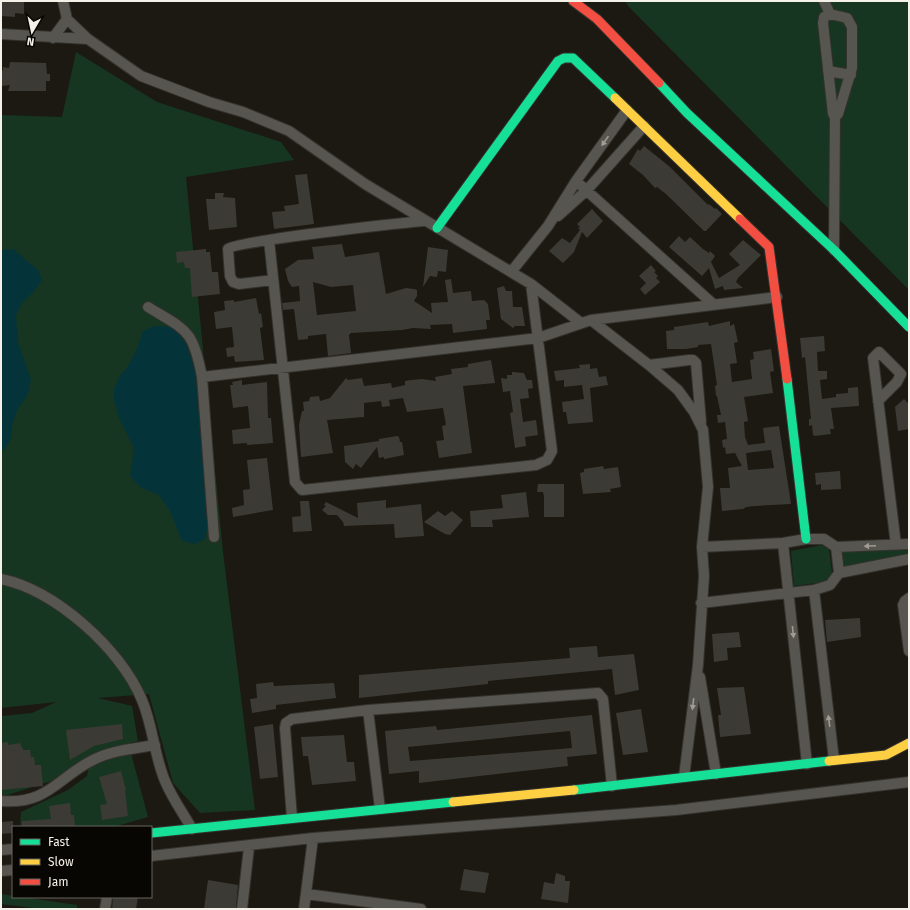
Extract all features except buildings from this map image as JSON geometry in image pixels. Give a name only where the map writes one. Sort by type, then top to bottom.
[{"type":"street","points":[[63,1],[67,19],[88,39],[149,80],[243,112],[289,131],[365,184],[424,221],[531,284],[581,323]]},
{"type":"street","points":[[573,1],[597,19],[687,113],[834,250],[909,327]]},
{"type":"street","points":[[586,1],[597,19]]},
{"type":"street","points":[[824,1],[830,14]]},
{"type":"street","points":[[834,250],[835,116],[833,114],[823,23],[824,17],[830,14],[844,17],[851,23],[851,75],[838,114],[835,116]]},
{"type":"street","points":[[53,38],[67,19]]},
{"type":"street","points":[[1,34],[88,39]]},
{"type":"street","points":[[437,228],[558,61],[564,58],[573,58],[769,247],[777,297],[806,539]]},
{"type":"street","points":[[828,71],[851,75]]},
{"type":"street","points":[[511,272],[548,226],[576,182],[627,110]]},
{"type":"street","points":[[548,226],[586,190],[644,126]]},
{"type":"street","points":[[576,182],[713,304]]},
{"type":"street","points":[[272,280],[239,284],[233,282],[230,276],[227,252],[228,249],[233,246],[269,240],[424,221]]},
{"type":"street","points":[[269,240],[272,280],[295,482],[302,490],[536,465],[547,460],[552,451],[531,284]]},
{"type":"street","points":[[202,377],[282,369],[538,338],[591,320],[777,297]]},
{"type":"street","points":[[148,307],[186,330],[194,342],[202,377],[214,537]]},
{"type":"street","points":[[591,320],[649,365],[678,390],[701,424]]},
{"type":"street","points":[[649,365],[689,360],[693,360],[696,363],[701,424],[705,450],[708,487],[702,547],[704,576],[698,665],[684,777]]},
{"type":"street","points":[[878,401],[896,544]]},
{"type":"street","points":[[702,547],[783,543],[806,539],[824,539],[836,547],[909,544]]},
{"type":"street","points":[[783,543],[807,764]]},
{"type":"street","points":[[836,547],[839,573]]},
{"type":"street","points":[[701,603],[814,590],[830,585],[839,573],[909,559]]},
{"type":"street","points":[[1,579],[23,585],[54,603],[81,624],[107,648],[136,686],[145,710],[166,784],[192,829]]},
{"type":"street","points":[[814,590],[834,760]]},
{"type":"street","points":[[909,598],[903,605],[909,651]]},
{"type":"street","points":[[698,665],[716,774]]},
{"type":"street","points":[[292,818],[284,728],[286,723],[292,718],[368,710],[598,693],[602,699],[612,786]]},
{"type":"street","points":[[368,710],[380,809]]},
{"type":"street","points":[[152,833],[612,786],[886,755],[909,743]]},
{"type":"street","points":[[1,801],[17,801],[41,795],[60,784],[88,762],[108,753],[155,745]]},
{"type":"street","points":[[152,856],[249,847],[313,838],[676,810],[909,782]]},
{"type":"street","points":[[304,909],[313,838]]},
{"type":"street","points":[[242,909],[249,847]]},
{"type":"street","points":[[1,850],[12,849]]},
{"type":"street","points":[[1,872],[12,870]]},
{"type":"street","points":[[306,894],[422,909]]},
{"type":"street","points":[[105,909],[107,898]]},
{"type":"green space","points":[[625,1],[909,1],[909,290],[629,7]]},
{"type":"green space","points":[[76,52],[157,102],[281,142],[294,160],[186,177],[223,552],[255,810],[200,813],[173,783],[149,694],[98,698],[132,706],[138,741],[110,748],[64,777],[1,797],[1,716],[32,713],[56,702],[1,708],[1,115],[62,117]]},
{"type":"green space","points":[[822,545],[829,549],[833,581],[794,586],[791,551]]},
{"type":"green space","points":[[909,548],[909,556],[842,567],[842,552]]},
{"type":"green space","points":[[131,753],[148,817],[116,826],[20,826],[21,812],[68,790],[87,776],[89,766]]},
{"type":"green space","points":[[1,894],[12,896],[12,898],[29,898],[77,905],[77,909],[42,909],[1,904]]},
{"type":"water","points":[[13,249],[39,271],[42,280],[35,290],[22,303],[16,315],[18,342],[31,380],[28,394],[18,409],[13,422],[10,441],[3,451],[1,451],[1,252],[3,250]]},
{"type":"water","points":[[154,326],[173,327],[186,344],[195,370],[209,519],[205,539],[195,544],[182,541],[170,511],[159,495],[140,487],[130,476],[134,448],[119,418],[114,401],[114,389],[119,377],[128,366],[136,351],[143,331]]},
{"type":"traffic: fast","points":[[437,228],[558,61],[564,58],[573,58],[615,98]]},
{"type":"traffic: fast","points":[[659,83],[687,113],[834,250],[909,327]]},
{"type":"traffic: fast","points":[[787,379],[806,539]]},
{"type":"traffic: fast","points":[[574,790],[829,761]]},
{"type":"traffic: fast","points":[[152,833],[453,802]]},
{"type":"traffic: slow","points":[[615,98],[740,219]]},
{"type":"traffic: slow","points":[[829,761],[886,755],[909,743]]},
{"type":"traffic: slow","points":[[453,802],[574,790]]},
{"type":"traffic: jam","points":[[573,1],[597,19],[659,83]]},
{"type":"traffic: jam","points":[[740,219],[769,247],[787,379]]}]
